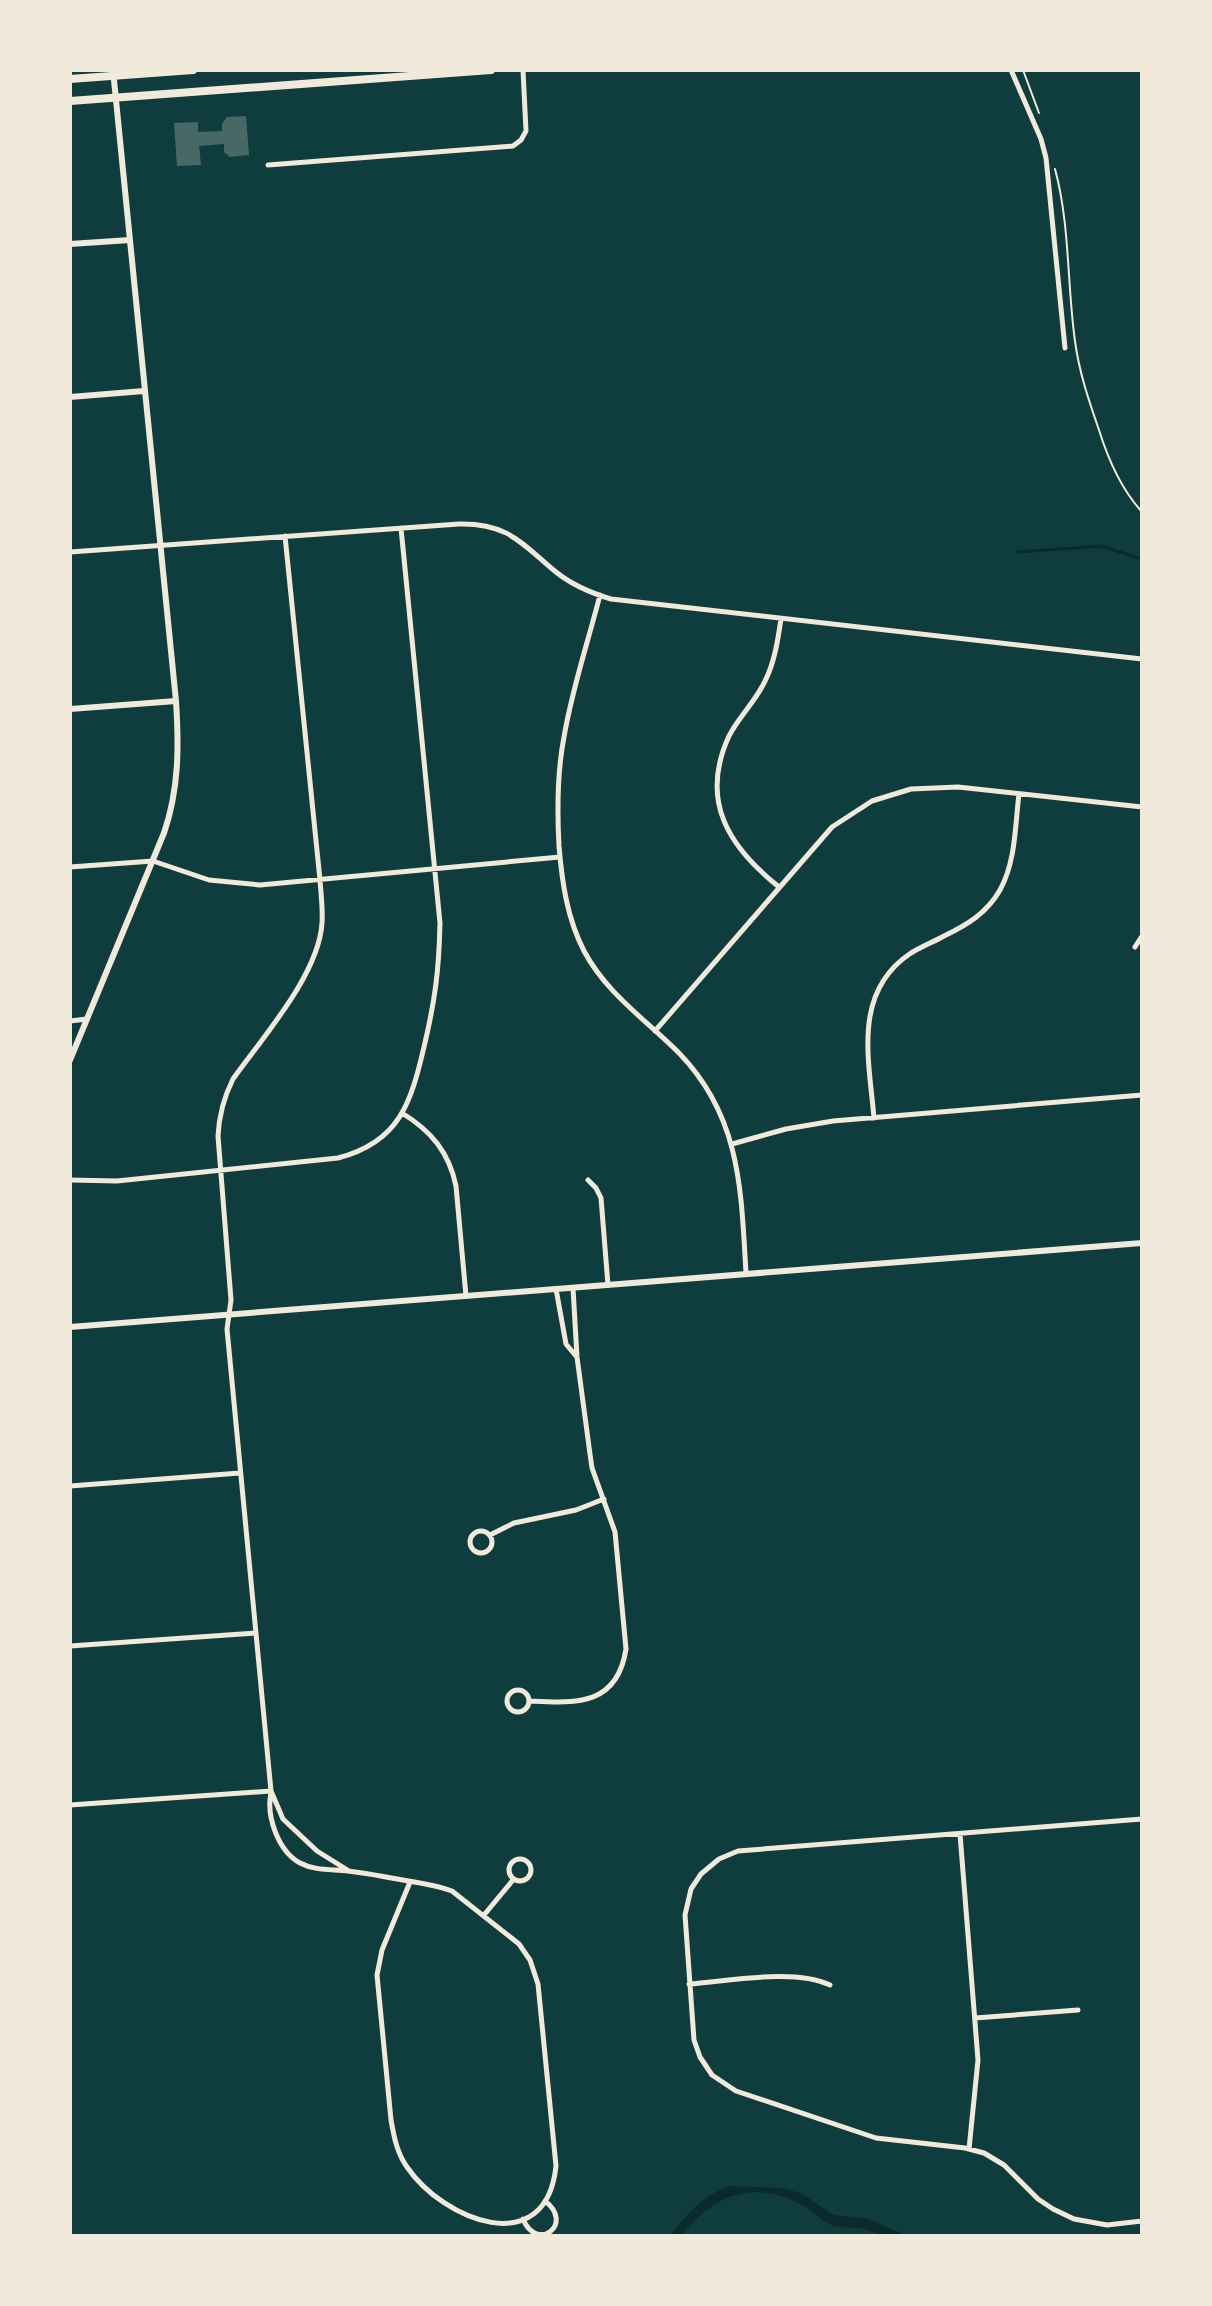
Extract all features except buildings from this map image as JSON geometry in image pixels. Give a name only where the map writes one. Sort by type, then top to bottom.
[{"type":"main road","points":[[70,79],[113,73],[193,70]]},
{"type":"main road","points":[[70,101],[491,70]]},
{"type":"street","points":[[268,165],[513,146],[523,138],[527,126],[523,70]]},
{"type":"street","points":[[1011,70],[1046,158],[1065,348]]},
{"type":"street","points":[[70,1060],[170,817],[179,746],[113,73]]},
{"type":"street","points":[[70,244],[130,240]]},
{"type":"street","points":[[70,397],[144,391]]},
{"type":"street","points":[[70,552],[468,524],[500,530],[524,543],[569,581],[623,601],[1142,659]]},
{"type":"street","points":[[70,1180],[117,1181],[347,1155],[377,1140],[391,1128],[413,1092],[436,997],[440,923],[401,528]]},
{"type":"street","points":[[285,536],[322,923],[311,964],[301,984],[233,1079],[218,1122],[231,1300],[227,1329],[271,1791],[270,1814],[282,1845],[297,1862],[311,1868],[349,1871],[410,1882],[452,1891],[522,1948],[530,1960],[537,1979],[556,2166],[554,2185],[545,2201],[523,2219],[500,2224],[473,2219],[418,2181],[399,2153],[391,2120],[377,1975],[382,1950],[410,1882]]},
{"type":"street","points":[[600,595],[563,741],[557,798],[560,857],[569,915],[584,950],[607,986],[696,1072],[712,1095],[726,1124],[740,1183],[746,1273]]},
{"type":"street","points":[[779,887],[755,869],[731,838],[721,814],[718,785],[720,762],[729,735],[768,675],[778,643],[781,619]]},
{"type":"street","points":[[70,709],[176,701]]},
{"type":"street","points":[[655,1031],[832,827],[872,801],[924,787],[958,787],[1142,807]]},
{"type":"street","points":[[874,1118],[867,1034],[875,997],[899,963],[970,922],[994,899],[1006,878],[1011,860],[1019,794]]},
{"type":"street","points":[[70,867],[153,861],[209,880],[260,885],[560,857]]},
{"type":"street","points":[[1135,947],[1142,936]]},
{"type":"street","points":[[70,1021],[87,1019]]},
{"type":"street","points":[[732,1144],[805,1125],[1142,1095]]},
{"type":"street","points":[[402,1113],[433,1136],[453,1172],[466,1296]]},
{"type":"street","points":[[588,1180],[601,1198],[608,1285]]},
{"type":"street","points":[[70,1327],[1142,1243]]},
{"type":"street","points":[[529,1701],[570,1703],[593,1697],[615,1680],[626,1649],[616,1541],[592,1468],[577,1357],[573,1288]]},
{"type":"street","points":[[556,1289],[566,1344],[577,1357]]},
{"type":"street","points":[[70,1486],[240,1473]]},
{"type":"street","points":[[490,1535],[514,1523],[576,1510],[604,1499]]},
{"type":"street","points":[[482,1531],[490,1535],[492,1543],[489,1551],[481,1554],[473,1550],[470,1542],[474,1534],[482,1531]]},
{"type":"street","points":[[70,1646],[256,1633]]},
{"type":"street","points":[[518,1690],[526,1693],[529,1701],[526,1709],[520,1712],[512,1711],[507,1701],[510,1693],[518,1690]]},
{"type":"street","points":[[70,1805],[271,1791]]},
{"type":"street","points":[[271,1791],[283,1819],[317,1851],[349,1871]]},
{"type":"street","points":[[1142,1819],[747,1850],[726,1855],[697,1878],[686,1903],[685,1915],[694,2040],[712,2075],[727,2087],[876,2138],[984,2153],[997,2160],[1038,2199],[1070,2218],[1107,2225],[1142,2221]]},
{"type":"street","points":[[960,1834],[978,2074],[969,2149]]},
{"type":"street","points":[[518,1859],[526,1861],[531,1868],[529,1877],[522,1882],[513,1880],[509,1870],[512,1863],[518,1859]]},
{"type":"street","points":[[484,1915],[513,1880]]},
{"type":"street","points":[[689,1984],[800,1976],[830,1985]]},
{"type":"street","points":[[975,2018],[1078,2010]]},
{"type":"street","points":[[523,2219],[534,2234],[550,2233],[557,2217],[545,2201]]},
{"type":"path","points":[[1023,70],[1040,116]]},
{"type":"path","points":[[1054,165],[1062,209],[1079,368],[1104,447],[1126,490],[1142,512]]},
{"type":"water","points":[[731,2186],[781,2188],[801,2193],[834,2215],[868,2219],[901,2233],[925,2236],[887,2236],[834,2226],[789,2199],[754,2192],[723,2200],[694,2221],[681,2236],[669,2236],[703,2200]]},
{"type":"waterway","points":[[1018,552],[1101,546],[1142,559]]}]
